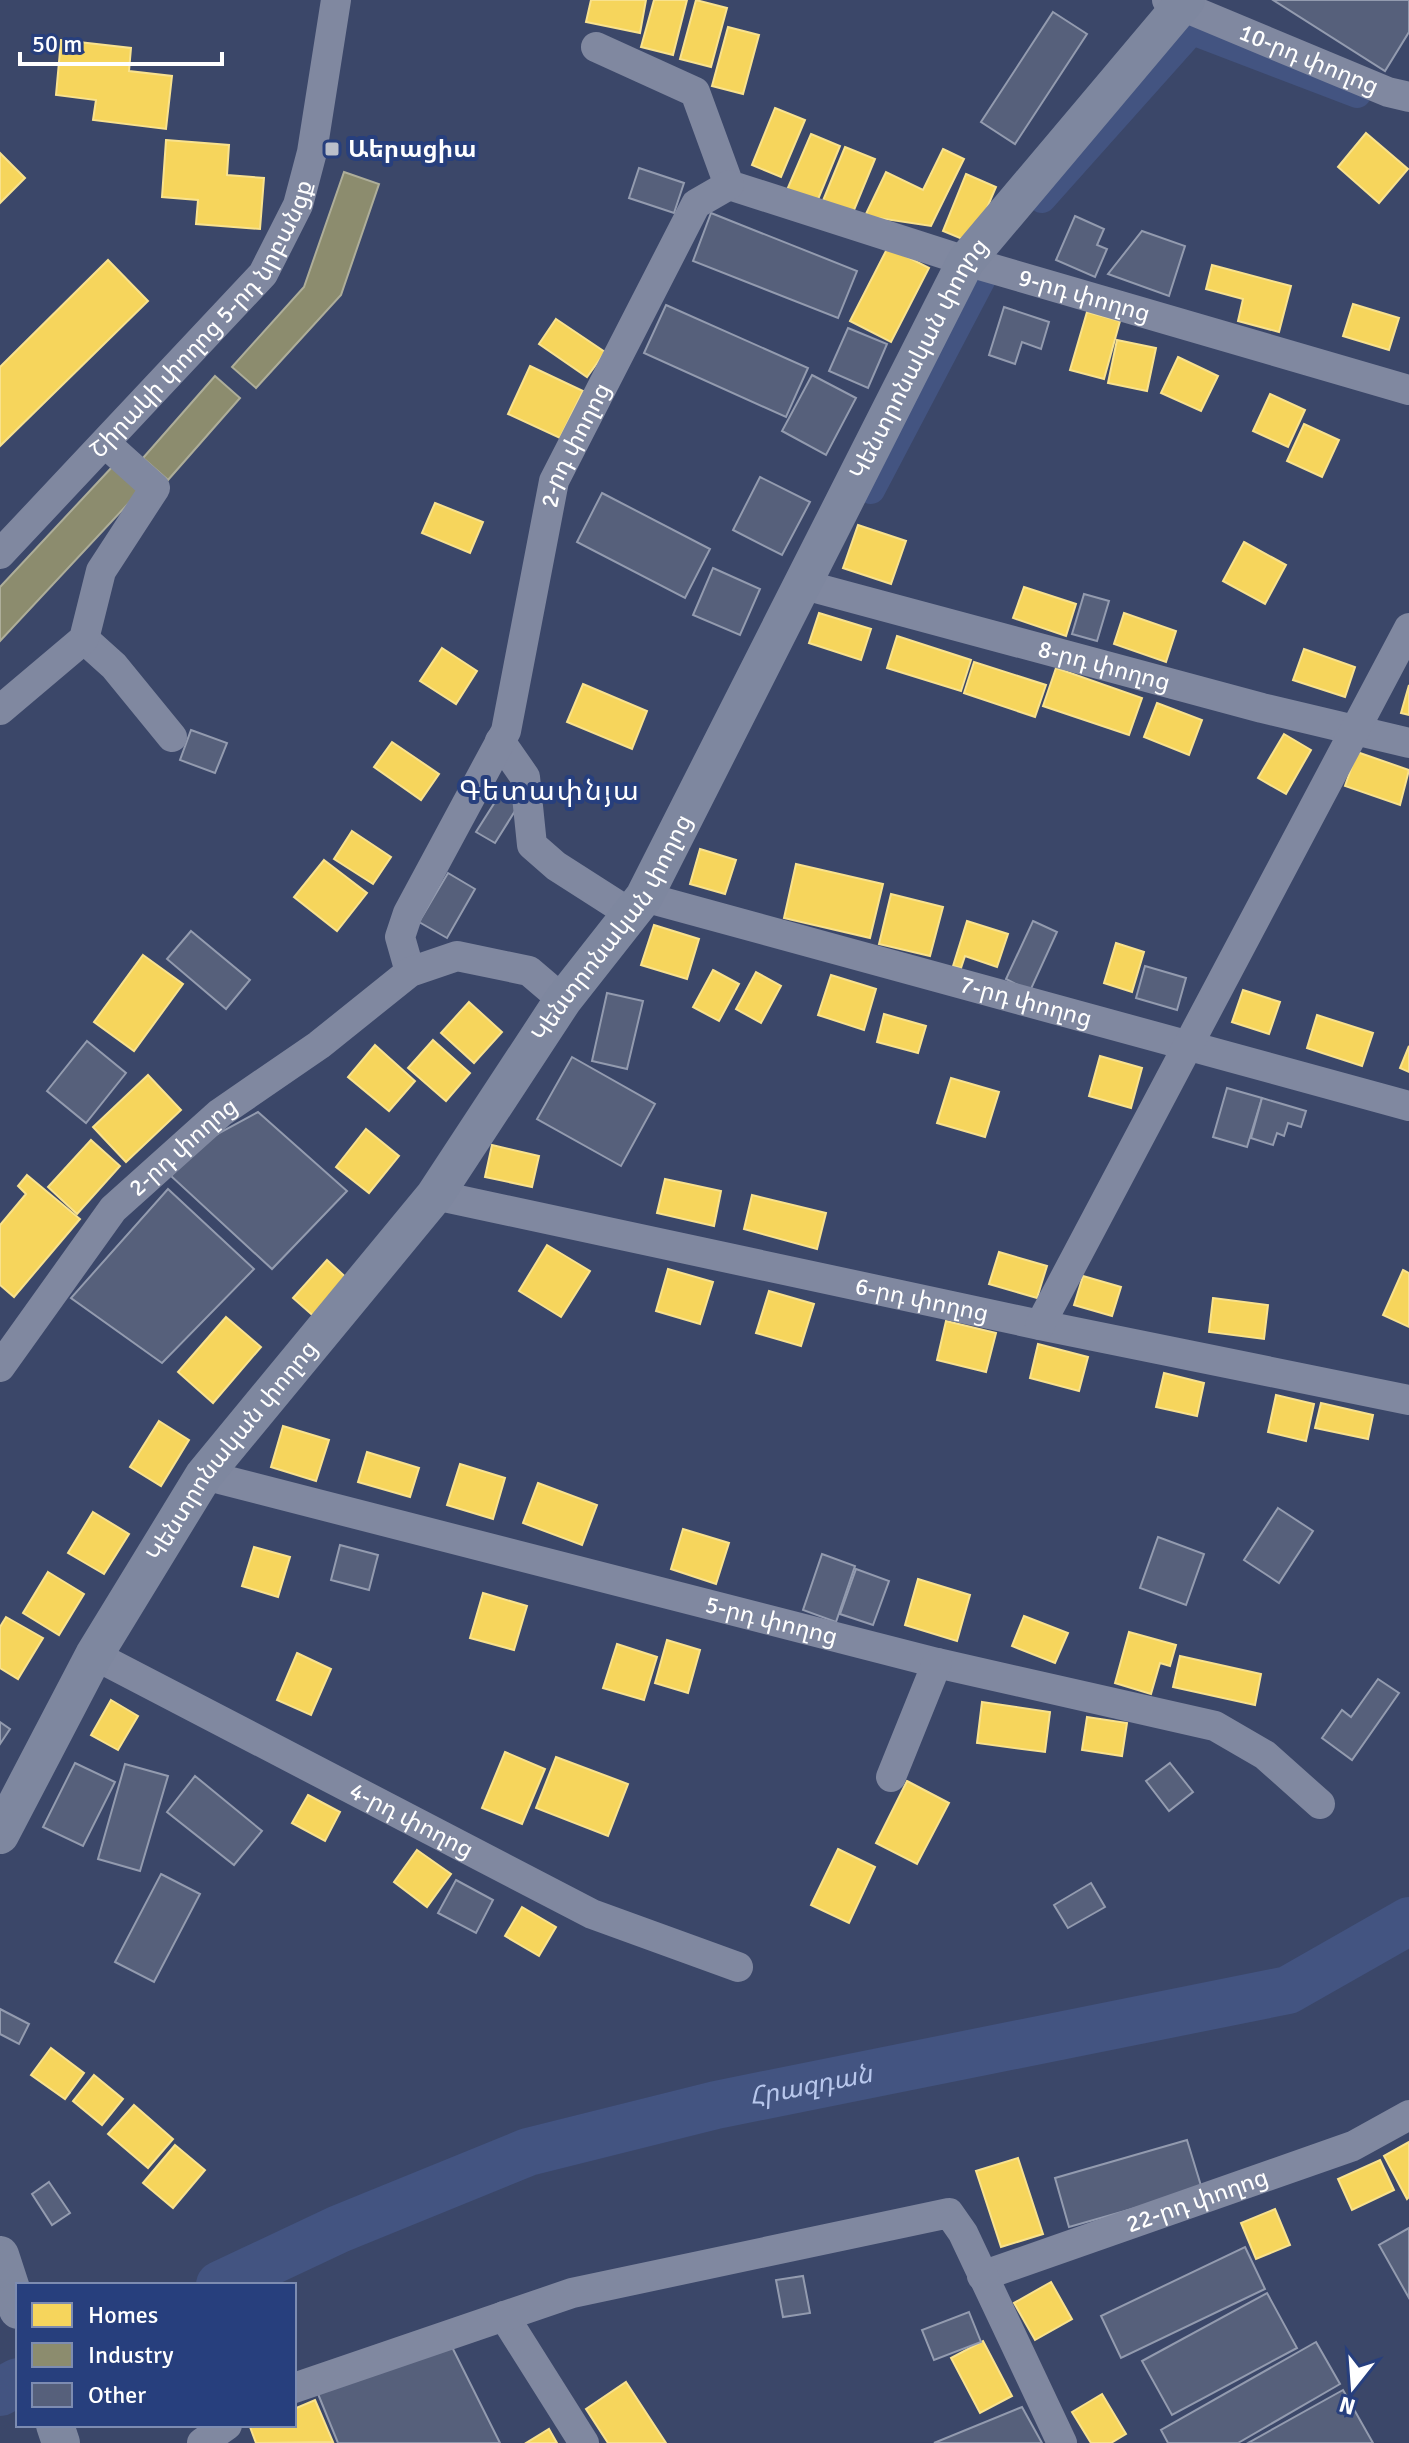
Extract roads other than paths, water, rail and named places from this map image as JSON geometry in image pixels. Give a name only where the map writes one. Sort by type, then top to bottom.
[{"type":"main road","name":"Կենտրոնական փողոց","points":[[0,1835],[94,1655],[204,1475],[435,1195],[563,1000],[638,905],[966,261],[1178,3]]},
{"type":"main road","points":[[0,2255],[16,2304]]},
{"type":"street","name":"Շիրակի փողոց 5-րդ նրբանցք","points":[[0,554],[263,274],[298,205],[312,152],[336,0]]},
{"type":"street","name":"10-րդ փողոց","points":[[1178,3],[1388,92],[1409,97]]},
{"type":"street","points":[[596,47],[695,92],[729,185]]},
{"type":"street","name":"9-րդ փողոց","points":[[729,185],[966,261],[1409,390]]},
{"type":"street","name":"2-րդ փողոց","points":[[410,972],[400,937],[408,913],[506,731],[554,481],[696,204],[729,185]]},
{"type":"street","points":[[0,710],[84,639],[101,571],[155,488],[105,443]]},
{"type":"street","name":"8-րդ փողոց","points":[[801,584],[1409,743]]},
{"type":"street","points":[[1040,1325],[1409,628]]},
{"type":"street","points":[[84,639],[114,666],[172,737]]},
{"type":"street","points":[[500,741],[525,777],[532,845],[556,866],[638,905]]},
{"type":"street","name":"7-րդ փողոց","points":[[638,905],[1187,1043],[1409,1106]]},
{"type":"street","name":"2-րդ փողոց","points":[[0,1367],[52,1299],[113,1209],[220,1113],[319,1045],[410,972],[457,956],[529,971],[563,1000]]},
{"type":"street","name":"6-րդ փողոց","points":[[435,1195],[1040,1325],[1409,1400]]},
{"type":"street","name":"5-րդ փողոց","points":[[204,1475],[937,1663],[1215,1726],[1265,1755],[1320,1804]]},
{"type":"street","name":"4-րդ փողոց","points":[[94,1655],[592,1914],[738,1967]]},
{"type":"street","points":[[891,1777],[937,1663]]},
{"type":"street","name":"22-րդ փողոց","points":[[982,2276],[1353,2146],[1409,2115]]},
{"type":"street","points":[[296,2387],[572,2293],[949,2213],[963,2233],[1062,2443]]},
{"type":"street","points":[[504,2316],[584,2443]]},
{"type":"street","points":[[202,2443],[224,2427]]},
{"type":"waterway","points":[[1042,199],[1192,31],[1357,94]]},
{"type":"waterway","points":[[871,490],[985,273]]},
{"type":"waterway","name":"Հրազդան","points":[[224,2283],[339,2229],[528,2152],[716,2105],[1288,1990],[1409,1921]]},
{"type":"waterway","name":"Հրազդան","points":[[0,2392],[16,2383]]},
{"type":"place","name":"Աերացիա","points":[[332,149]]},
{"type":"district","name":"Գետափնյա","points":[[550,791]]}]
